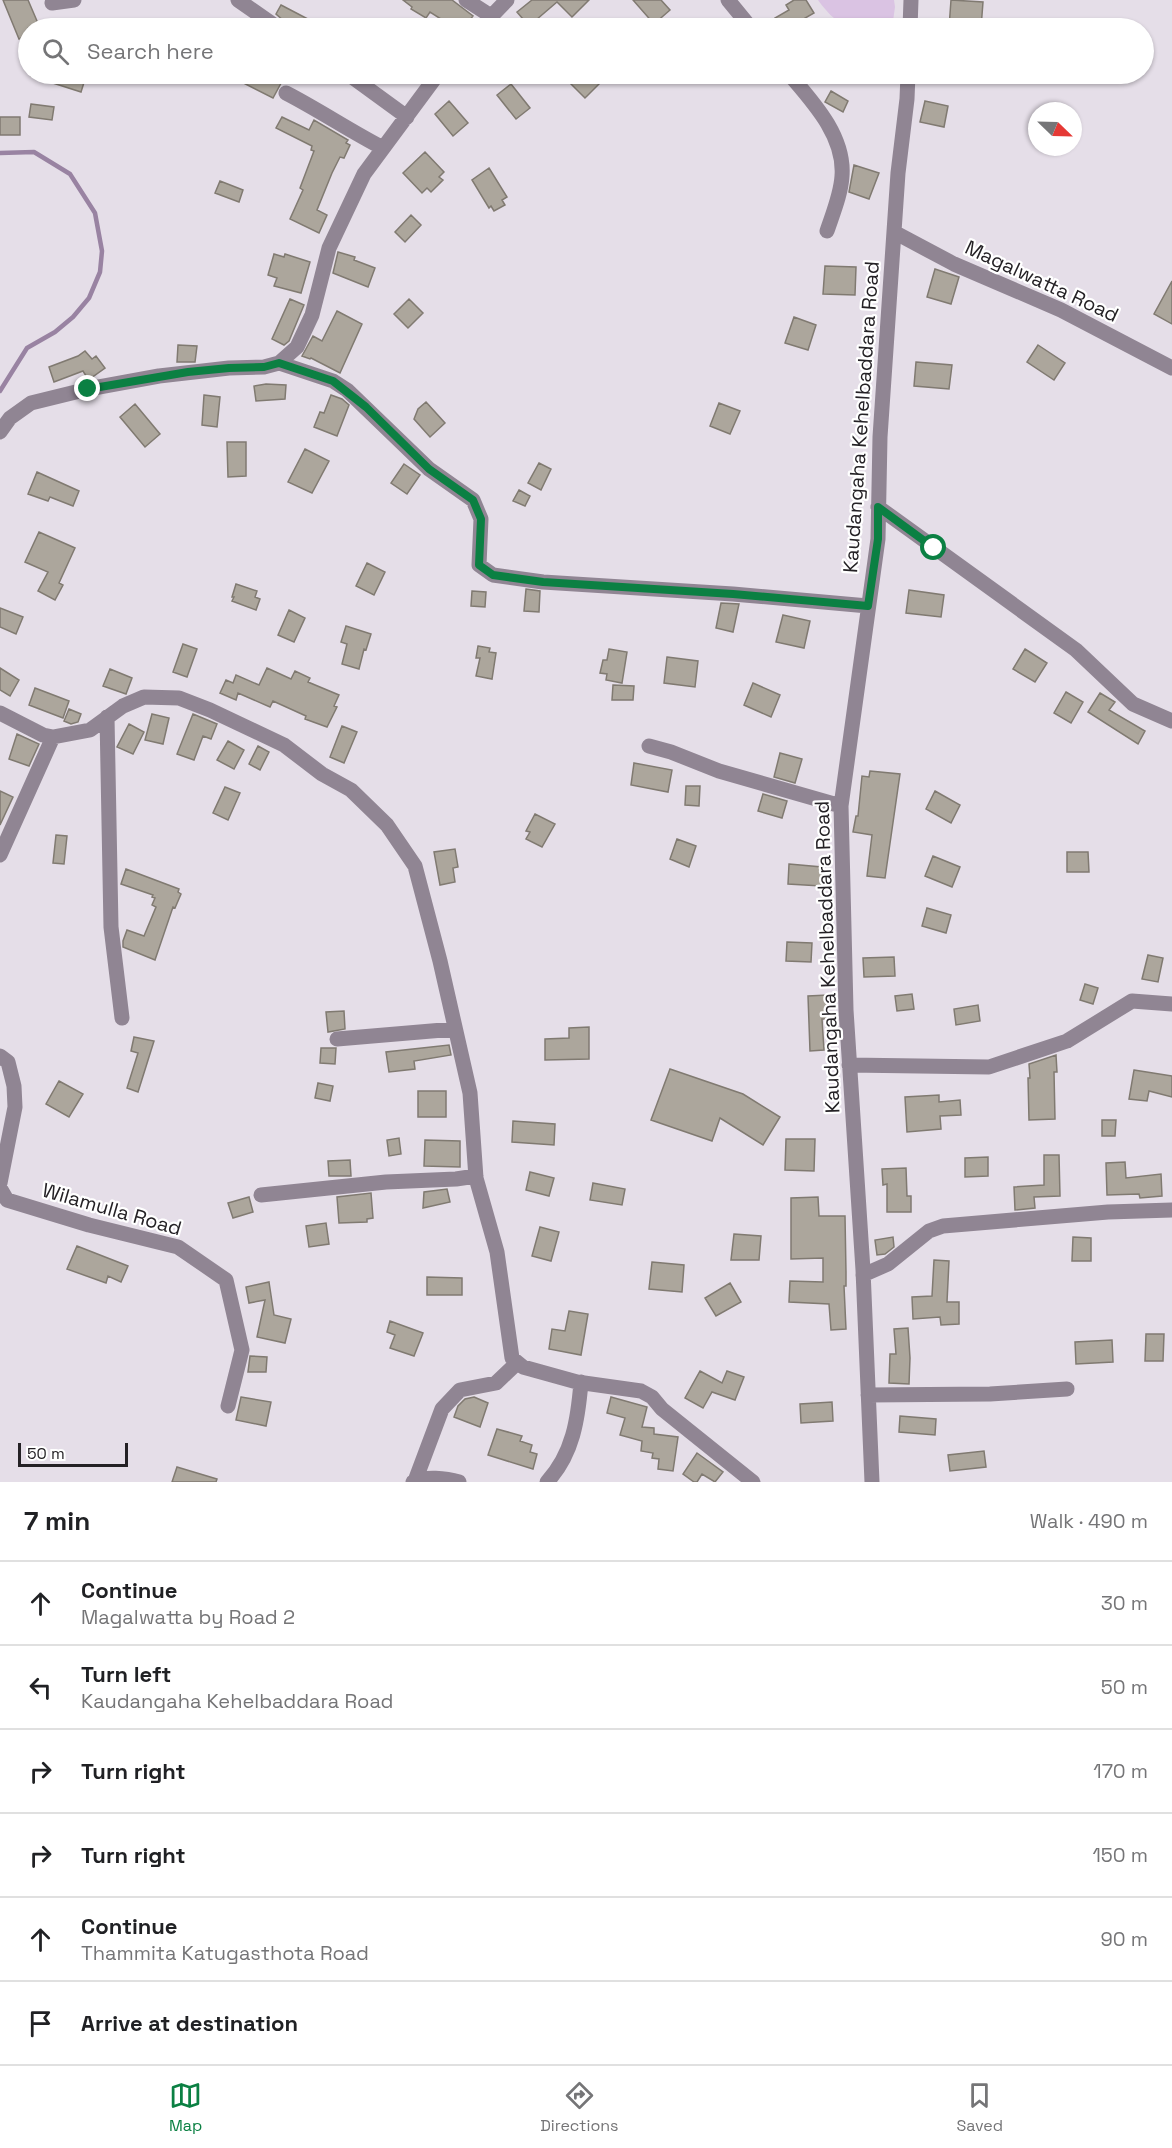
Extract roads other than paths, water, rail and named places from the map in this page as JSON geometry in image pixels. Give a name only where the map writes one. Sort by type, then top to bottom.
[{"type":"street","points":[[52,3],[74,0]]},
{"type":"street","points":[[238,0],[264,18]]},
{"type":"street","points":[[466,0],[491,16],[507,0]]},
{"type":"street","points":[[728,0],[743,18]]},
{"type":"street","points":[[910,18],[911,0]]},
{"type":"street","points":[[362,84],[407,117]]},
{"type":"street","points":[[0,432],[10,418],[31,403],[88,389],[159,376],[229,368],[264,367],[279,363],[297,347],[312,315],[329,248],[364,174],[431,84]]},
{"type":"street","points":[[797,84],[828,125],[840,149],[842,176],[827,231]]},
{"type":"street","name":"Kaudangaha Kehelbaddara Road","points":[[872,1482],[863,1275],[846,1010],[841,806],[878,539],[880,437],[907,84]]},
{"type":"street","points":[[286,93],[308,104],[358,136],[383,148]]},
{"type":"street","name":"Magalwatta Road","points":[[894,232],[954,264],[1061,310],[1172,368]]},
{"type":"street","points":[[279,363],[333,381],[347,390],[429,469],[473,500],[481,519],[479,565],[493,575],[543,582],[733,594],[868,606]]},
{"type":"street","points":[[878,507],[1076,650],[1133,704],[1172,721]]},
{"type":"street","points":[[0,713],[43,735],[53,737],[90,730],[123,706],[144,697],[179,698],[284,745],[322,774],[351,790],[387,825],[415,866],[455,1029],[470,1093],[476,1176],[497,1252],[512,1358],[522,1367],[581,1382],[641,1390],[753,1482]]},
{"type":"street","points":[[107,717],[111,927],[122,1017]]},
{"type":"street","points":[[0,855],[53,737]]},
{"type":"street","points":[[649,746],[719,771],[841,806]]},
{"type":"street","points":[[849,1065],[989,1067],[1067,1041],[1132,1001],[1172,1004]]},
{"type":"street","points":[[337,1039],[455,1029]]},
{"type":"street","points":[[0,1056],[8,1062],[14,1086],[15,1107],[0,1182]]},
{"type":"street","points":[[261,1195],[386,1182],[476,1176]]},
{"type":"street","name":"Wilamulla Road","points":[[0,1188],[7,1200],[89,1226],[178,1247],[226,1280],[242,1350],[228,1407]]},
{"type":"street","points":[[863,1275],[888,1264],[929,1231],[943,1226],[1108,1212],[1172,1210]]},
{"type":"street","points":[[459,1482],[452,1479],[415,1481],[442,1409],[460,1390],[495,1383],[517,1363]]},
{"type":"street","points":[[547,1482],[555,1473],[572,1442],[579,1413],[581,1382]]},
{"type":"street","points":[[868,1395],[990,1394],[1067,1389]]},
{"type":"waterway","points":[[0,153],[34,152],[70,174],[95,213],[102,251],[100,272],[89,298],[73,317],[55,332],[27,348],[0,391]]}]
